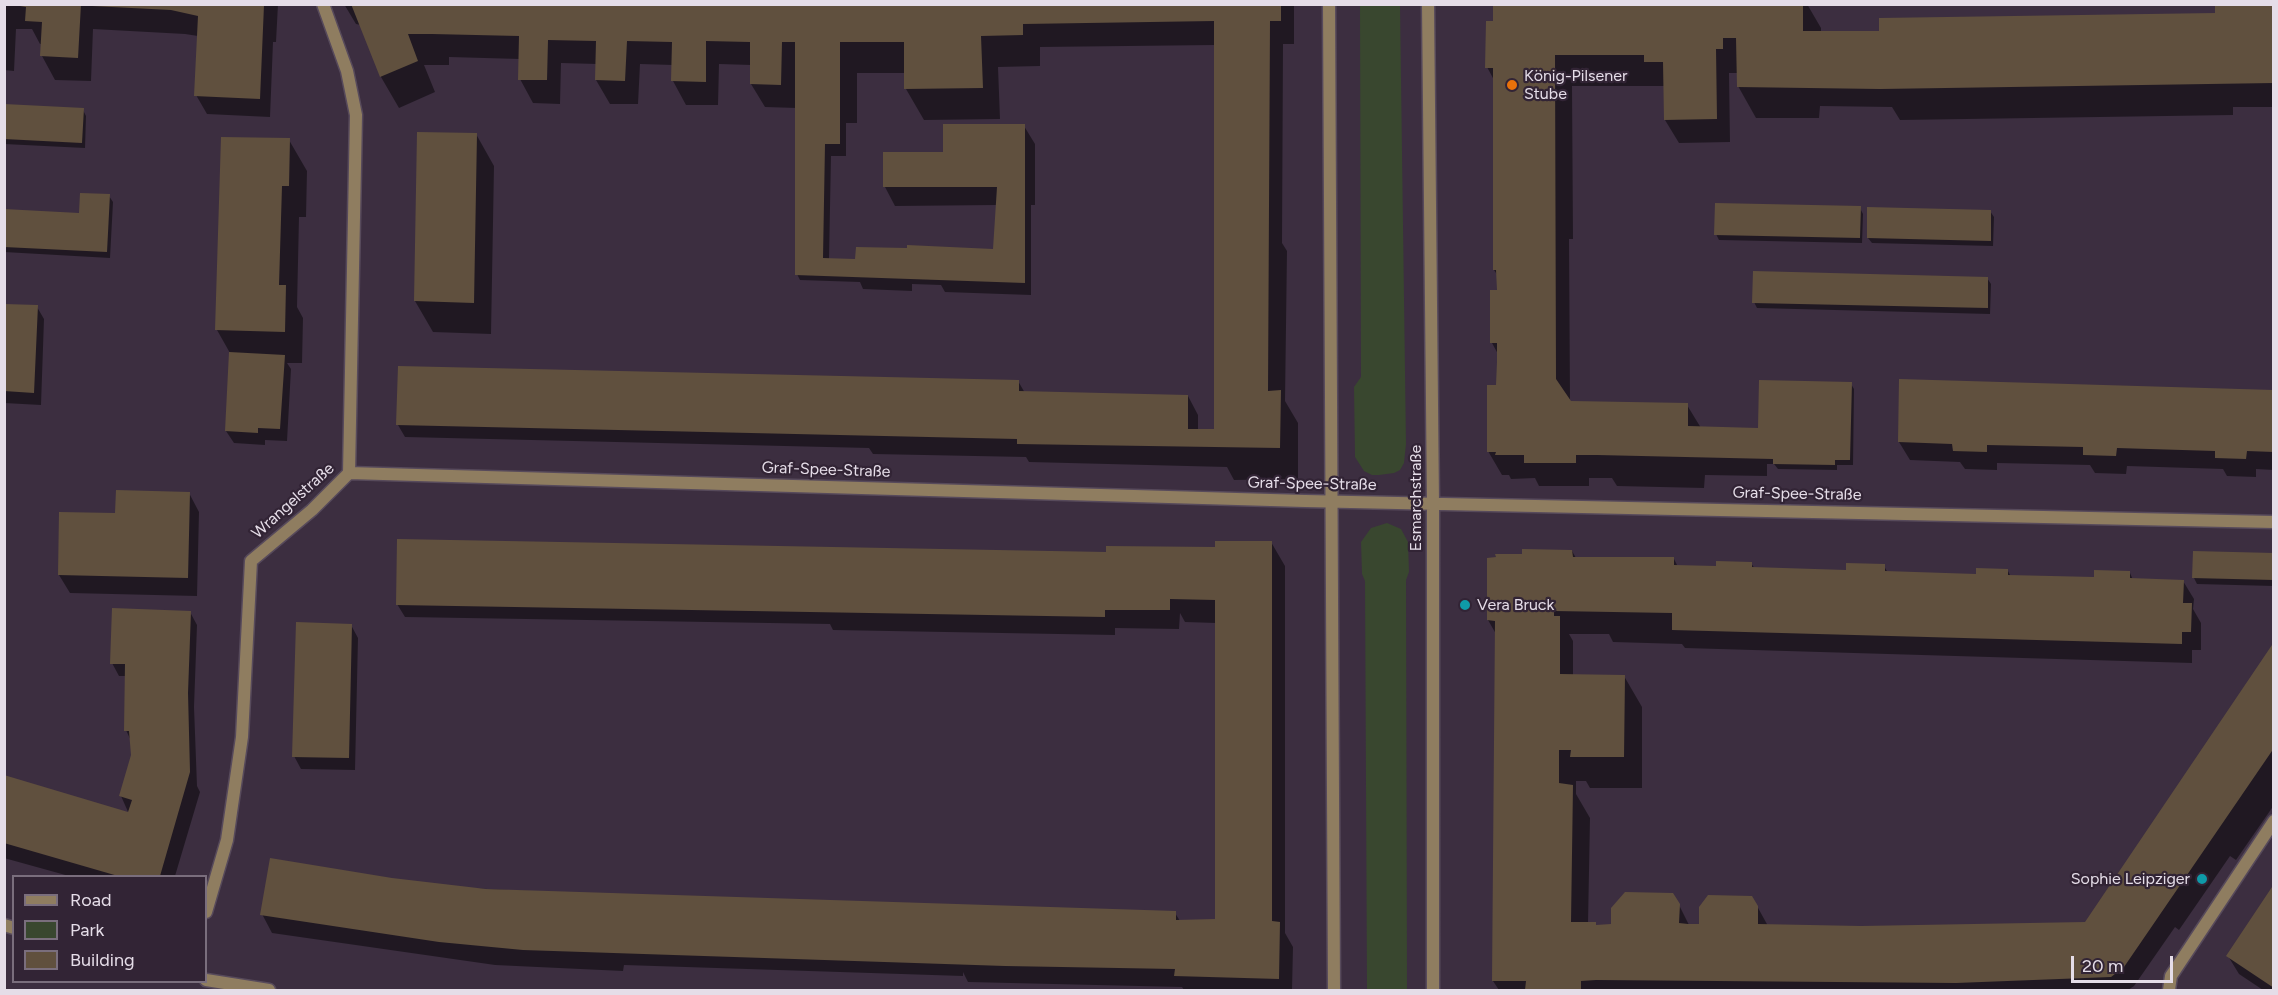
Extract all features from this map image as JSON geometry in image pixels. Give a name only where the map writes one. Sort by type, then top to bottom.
[{"type":"street","name":"Wrangelstraße","points":[[207,908],[226,840],[242,737],[251,561],[312,510],[349,472],[356,115],[347,71],[323,4]]},
{"type":"street","points":[[1329,4],[1334,990]]},
{"type":"street","name":"Esmarchstraße","points":[[1428,4],[1433,503],[1433,990]]},
{"type":"street","name":"Graf-Spee-Straße","points":[[349,472],[1333,502],[2274,522]]},
{"type":"street","points":[[2169,990],[2171,976],[2274,821]]},
{"type":"street","points":[[207,980],[269,990]]},
{"type":"green space","points":[[1360,5],[1400,5],[1406,444],[1404,463],[1400,470],[1379,475],[1372,475],[1364,471],[1355,457],[1354,387],[1361,377]]},
{"type":"green space","points":[[1387,523],[1401,529],[1408,542],[1409,572],[1406,580],[1407,990],[1367,990],[1365,581],[1362,574],[1361,542],[1371,528]]},
{"type":"building","points":[[20,4],[81,4],[78,58],[40,56],[42,22],[25,21],[26,7]]},
{"type":"building","points":[[351,4],[1281,4],[1281,21],[1270,21],[1268,391],[1281,390],[1280,448],[1017,444],[1017,439],[396,425],[398,366],[1019,380],[1019,391],[1188,395],[1188,429],[1214,429],[1214,21],[1023,24],[1023,35],[981,36],[983,88],[904,89],[904,42],[840,42],[840,144],[825,144],[823,258],[855,259],[856,247],[907,248],[907,245],[993,249],[997,187],[883,187],[883,152],[943,152],[943,124],[1025,124],[1025,283],[795,275],[795,42],[782,42],[781,85],[750,84],[750,42],[706,41],[706,82],[671,81],[672,42],[627,41],[625,81],[595,80],[596,41],[548,40],[547,80],[518,80],[519,36],[432,34],[408,34],[418,61],[380,77]]},
{"type":"building","points":[[1493,4],[1803,4],[1803,31],[1879,31],[1879,18],[2215,13],[2215,4],[2274,4],[2274,83],[1880,89],[1737,87],[1736,38],[1723,38],[1723,49],[1716,49],[1717,119],[1664,120],[1663,62],[1644,62],[1644,55],[1555,55],[1556,379],[1571,401],[1688,403],[1688,426],[1758,428],[1759,380],[1852,382],[1850,460],[1835,460],[1835,465],[1773,464],[1773,459],[1576,455],[1576,463],[1524,463],[1524,455],[1495,455],[1496,452],[1487,452],[1487,385],[1496,385],[1497,362],[1497,343],[1490,343],[1490,290],[1497,290],[1496,270],[1493,270],[1493,68],[1485,68],[1486,21],[1493,21]]},
{"type":"building","points":[[92,5],[264,5],[260,99],[194,96],[198,16],[171,10]]},
{"type":"building","points":[[4,104],[84,108],[82,143],[4,139]]},
{"type":"building","points":[[417,132],[477,133],[474,303],[414,301]]},
{"type":"building","points":[[221,137],[290,138],[289,186],[282,186],[279,285],[286,285],[285,332],[215,330]]},
{"type":"building","points":[[80,193],[110,194],[107,252],[4,247],[4,209],[79,213]]},
{"type":"building","points":[[1715,203],[1861,206],[1860,238],[1714,235]]},
{"type":"building","points":[[1867,207],[1991,210],[1991,241],[1867,238]]},
{"type":"building","points":[[1753,271],[1988,277],[1988,308],[1752,303]]},
{"type":"building","points":[[4,304],[38,305],[34,393],[4,391]]},
{"type":"building","points":[[229,352],[285,355],[280,429],[258,428],[258,433],[225,431]]},
{"type":"building","points":[[1899,379],[2274,390],[2274,452],[2247,451],[2246,459],[2215,458],[2215,451],[2117,448],[2116,456],[2083,455],[2083,447],[1987,445],[1987,452],[1953,451],[1952,444],[1898,442]]},
{"type":"building","points":[[116,490],[190,492],[188,578],[58,575],[59,512],[115,513]]},
{"type":"building","points":[[397,539],[1106,552],[1106,546],[1215,547],[1215,541],[1272,541],[1272,921],[1280,922],[1279,979],[1174,976],[1175,969],[1005,966],[523,950],[439,942],[260,915],[270,858],[392,878],[486,889],[1176,911],[1176,920],[1215,919],[1215,600],[1170,599],[1170,610],[1105,610],[1105,617],[396,605]]},
{"type":"building","points":[[1522,549],[1572,550],[1573,557],[1674,557],[1674,565],[1716,566],[1716,561],[1752,562],[1752,567],[1846,570],[1846,563],[1885,564],[1885,571],[1976,574],[1976,568],[2008,569],[2008,575],[2094,577],[2094,570],[2130,571],[2130,578],[2184,580],[2183,603],[2192,603],[2191,632],[2182,632],[2182,644],[1672,630],[1672,613],[1554,611],[1554,616],[1560,616],[1560,674],[1625,675],[1624,757],[1570,757],[1571,750],[1559,750],[1559,783],[1573,785],[1571,922],[1611,924],[1611,908],[1625,892],[1673,893],[1680,904],[1679,923],[1688,924],[1699,924],[1699,907],[1708,895],[1752,896],[1758,906],[1758,924],[1861,926],[2085,922],[2274,642],[2274,748],[2124,967],[2111,977],[1956,983],[1596,980],[1581,981],[1581,990],[1525,990],[1526,981],[1492,981],[1495,621],[1487,620],[1487,558],[1496,557],[1495,554],[1522,554]]},
{"type":"building","points":[[2193,551],[2274,553],[2274,580],[2192,578]]},
{"type":"building","points":[[112,608],[191,611],[188,693],[190,772],[160,875],[115,875],[4,843],[4,775],[128,812],[132,800],[119,796],[131,755],[129,731],[124,731],[125,664],[110,664]]},
{"type":"building","points":[[296,622],[352,624],[349,758],[292,757]]},
{"type":"building","points":[[2274,884],[2274,988],[2226,956]]},
{"type":"place","name":"König-Pilsener Stube","points":[[1512,85]]},
{"type":"place","name":"Vera Bruck","points":[[1465,605]]},
{"type":"place","name":"Sophie Leipziger","points":[[2202,879]]}]
